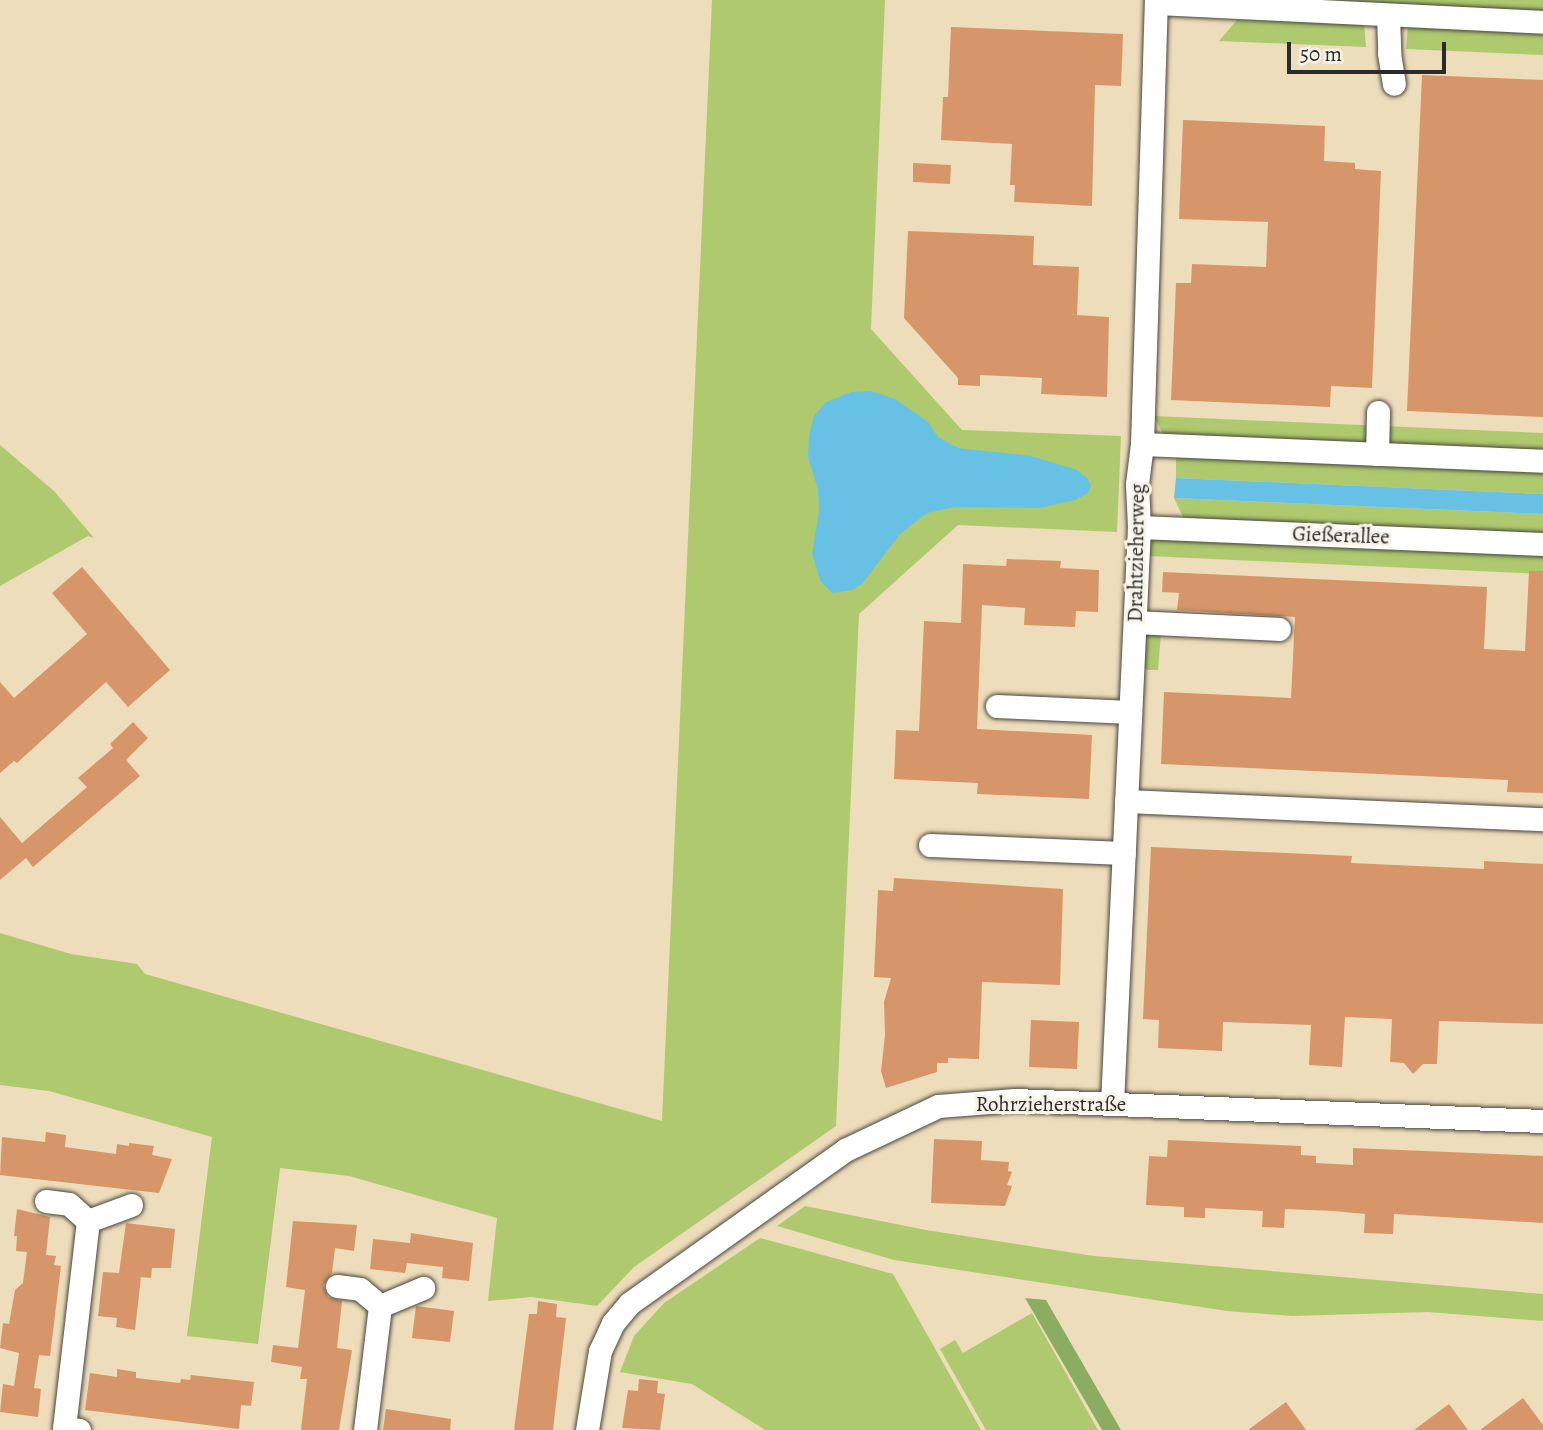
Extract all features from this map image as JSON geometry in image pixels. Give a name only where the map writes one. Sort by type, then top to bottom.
[{"type":"street","points":[[1157,1],[1543,22]]},
{"type":"street","name":"Drahtzieherweg","points":[[1112,1104],[1139,527],[1137,484],[1142,444],[1157,1]]},
{"type":"street","points":[[1388,15],[1389,53],[1394,84]]},
{"type":"street","points":[[1377,454],[1378,412]]},
{"type":"street","points":[[1142,444],[1543,461]]},
{"type":"street","name":"Gießerallee","points":[[1139,527],[1543,544]]},
{"type":"street","points":[[1135,622],[1279,629]]},
{"type":"street","points":[[997,706],[1130,712]]},
{"type":"street","points":[[1126,801],[1543,820]]},
{"type":"street","points":[[930,845],[1124,853]]},
{"type":"street","name":"Rohrzieherstraße","points":[[587,1430],[598,1359],[606,1336],[622,1311],[654,1283],[845,1150],[938,1106],[1016,1100],[1543,1121]]},
{"type":"street","points":[[46,1201],[69,1204],[88,1221]]},
{"type":"street","points":[[88,1221],[131,1205]]},
{"type":"street","points":[[79,1430],[64,1428],[88,1221]]},
{"type":"street","points":[[337,1286],[359,1289],[380,1306]]},
{"type":"street","points":[[380,1306],[422,1288]]},
{"type":"street","points":[[365,1430],[380,1306]]},
{"type":"green space","points":[[712,0],[885,0],[871,329],[962,430],[1121,436],[1117,532],[958,525],[859,614],[836,1126],[634,1267],[597,1306],[531,1297],[488,1301],[497,1218],[349,1176],[280,1168],[258,1344],[187,1336],[212,1137],[49,1091],[0,1085],[0,933],[71,954],[137,964],[145,974],[662,1121]]},
{"type":"green space","points":[[1307,0],[1543,0],[1543,11]]},
{"type":"green space","points":[[1237,20],[1364,23],[1366,47],[1219,41]]},
{"type":"green space","points":[[1408,25],[1543,31],[1543,55],[1406,49]]},
{"type":"green space","points":[[1154,416],[1543,433],[1543,454],[1165,438]]},
{"type":"green space","points":[[0,445],[55,492],[94,538],[88,536],[0,586]]},
{"type":"green space","points":[[1176,452],[1543,468],[1543,494],[1176,478]]},
{"type":"green space","points":[[1174,498],[1543,514],[1543,540],[1186,523]]},
{"type":"green space","points":[[1157,538],[1543,554],[1543,574],[1148,556],[1148,543]]},
{"type":"green space","points":[[1161,633],[1158,670],[1148,670],[1143,667],[1144,639],[1148,634]]},
{"type":"green space","points":[[805,1206],[926,1230],[1094,1256],[1543,1294],[1543,1321],[1428,1312],[1292,1316],[1227,1311],[894,1260],[777,1226]]},
{"type":"green space","points":[[760,1238],[893,1274],[981,1430],[765,1430],[692,1384],[620,1372],[634,1336],[664,1303]]},
{"type":"green space","points":[[1025,1298],[1046,1300],[1121,1430],[1102,1430]]},
{"type":"green space","points":[[1032,1313],[1098,1430],[986,1430],[940,1349],[955,1340],[963,1353]]},
{"type":"water","points":[[871,391],[895,399],[928,422],[938,437],[958,448],[1031,456],[1077,470],[1087,478],[1091,486],[1088,493],[1075,500],[1039,508],[954,507],[927,513],[900,534],[862,584],[852,590],[832,593],[820,580],[812,554],[819,511],[818,489],[808,457],[809,435],[814,416],[826,402],[851,392]]},
{"type":"water","points":[[1176,478],[1543,494],[1543,514],[1174,498]]},
{"type":"building","points":[[951,27],[1123,34],[1121,86],[1095,85],[1092,206],[1014,202],[1015,185],[1010,185],[1012,144],[941,140],[943,97],[948,97]]},
{"type":"building","points":[[1422,75],[1543,80],[1543,417],[1407,411]]},
{"type":"building","points":[[1183,120],[1325,126],[1324,161],[1355,163],[1355,169],[1381,171],[1372,388],[1331,386],[1330,407],[1171,400],[1176,283],[1191,283],[1192,264],[1266,267],[1268,222],[1179,219]]},
{"type":"building","points":[[913,163],[951,165],[950,184],[913,182]]},
{"type":"building","points":[[908,231],[1034,236],[1033,265],[1079,267],[1077,315],[1109,317],[1107,397],[1041,394],[1042,378],[980,375],[980,386],[958,385],[958,378],[904,318]]},
{"type":"building","points":[[1007,559],[1061,561],[1060,568],[1099,570],[1098,612],[1076,611],[1075,627],[1024,625],[1025,608],[982,605],[977,729],[1092,735],[1089,799],[977,794],[978,783],[894,779],[896,730],[919,731],[924,621],[961,623],[963,564],[1006,566]]},
{"type":"building","points":[[82,567],[170,670],[128,707],[106,682],[17,763],[14,761],[0,773],[0,682],[14,698],[87,634],[52,593]]},
{"type":"building","points":[[1529,571],[1543,571],[1543,793],[1507,792],[1508,780],[1161,764],[1164,692],[1291,698],[1295,617],[1177,610],[1179,593],[1162,592],[1163,572],[1487,587],[1484,649],[1525,651]]},
{"type":"building","points":[[133,722],[148,738],[126,760],[140,776],[33,867],[26,858],[0,880],[0,817],[22,843],[87,787],[78,778],[113,748],[110,744]]},
{"type":"building","points":[[1151,847],[1352,856],[1351,863],[1484,869],[1484,861],[1543,864],[1543,1024],[1439,1021],[1437,1064],[1423,1064],[1413,1074],[1404,1063],[1390,1062],[1392,1019],[1345,1017],[1342,1067],[1309,1065],[1311,1025],[1223,1022],[1222,1051],[1158,1048],[1159,1020],[1143,1019]]},
{"type":"building","points":[[894,878],[1063,889],[1060,985],[982,982],[979,1059],[948,1058],[948,1063],[937,1063],[937,1072],[886,1088],[881,1071],[885,1035],[884,1002],[891,978],[874,977],[878,890],[893,891]]},
{"type":"building","points":[[1031,1020],[1079,1022],[1077,1069],[1029,1067]]},
{"type":"building","points":[[46,1132],[66,1135],[65,1147],[116,1154],[117,1144],[129,1146],[129,1143],[154,1146],[152,1155],[172,1159],[159,1193],[0,1175],[2,1137],[45,1142]]},
{"type":"building","points":[[934,1139],[982,1141],[981,1160],[1009,1162],[1008,1171],[1012,1172],[1007,1185],[1012,1186],[1005,1206],[931,1203]]},
{"type":"building","points":[[1168,1140],[1301,1146],[1301,1155],[1316,1156],[1316,1163],[1353,1165],[1353,1148],[1543,1156],[1543,1223],[1394,1214],[1393,1234],[1364,1233],[1365,1214],[1334,1211],[1285,1209],[1284,1228],[1262,1227],[1263,1211],[1205,1208],[1205,1218],[1184,1217],[1184,1207],[1146,1205],[1149,1156],[1167,1157]]},
{"type":"building","points":[[17,1209],[50,1217],[46,1255],[56,1256],[54,1265],[61,1266],[50,1356],[39,1355],[34,1388],[41,1389],[38,1417],[0,1412],[3,1384],[14,1386],[19,1353],[0,1348],[3,1323],[9,1324],[15,1290],[23,1283],[27,1252],[16,1251],[17,1236],[14,1236]]},
{"type":"building","points":[[293,1221],[357,1225],[354,1251],[335,1248],[332,1273],[323,1285],[328,1297],[342,1301],[337,1348],[352,1350],[339,1430],[301,1430],[307,1379],[300,1379],[302,1367],[271,1362],[273,1345],[298,1348],[305,1290],[286,1287]]},
{"type":"building","points":[[126,1223],[175,1229],[171,1268],[152,1268],[151,1278],[141,1277],[135,1330],[116,1327],[117,1318],[98,1316],[103,1272],[119,1273]]},
{"type":"building","points":[[411,1233],[473,1243],[469,1281],[442,1278],[443,1267],[407,1263],[405,1273],[370,1269],[373,1239],[410,1243]]},
{"type":"building","points":[[538,1301],[557,1304],[556,1317],[566,1318],[553,1430],[514,1430],[529,1314],[537,1314]]},
{"type":"building","points":[[416,1306],[454,1311],[450,1342],[412,1338]]},
{"type":"building","points":[[117,1369],[136,1372],[136,1378],[180,1383],[181,1379],[190,1380],[191,1375],[254,1382],[251,1406],[241,1405],[239,1429],[85,1410],[90,1373],[117,1377]]},
{"type":"building","points":[[639,1379],[658,1381],[657,1393],[665,1394],[660,1430],[622,1428],[628,1390],[638,1391]]},
{"type":"building","points":[[1523,1398],[1543,1425],[1543,1430],[1480,1430]]},
{"type":"building","points":[[1286,1402],[1306,1430],[1248,1430]]},
{"type":"building","points":[[1449,1404],[1468,1430],[1414,1430]]},
{"type":"building","points":[[386,1409],[451,1419],[450,1430],[383,1430]]}]
